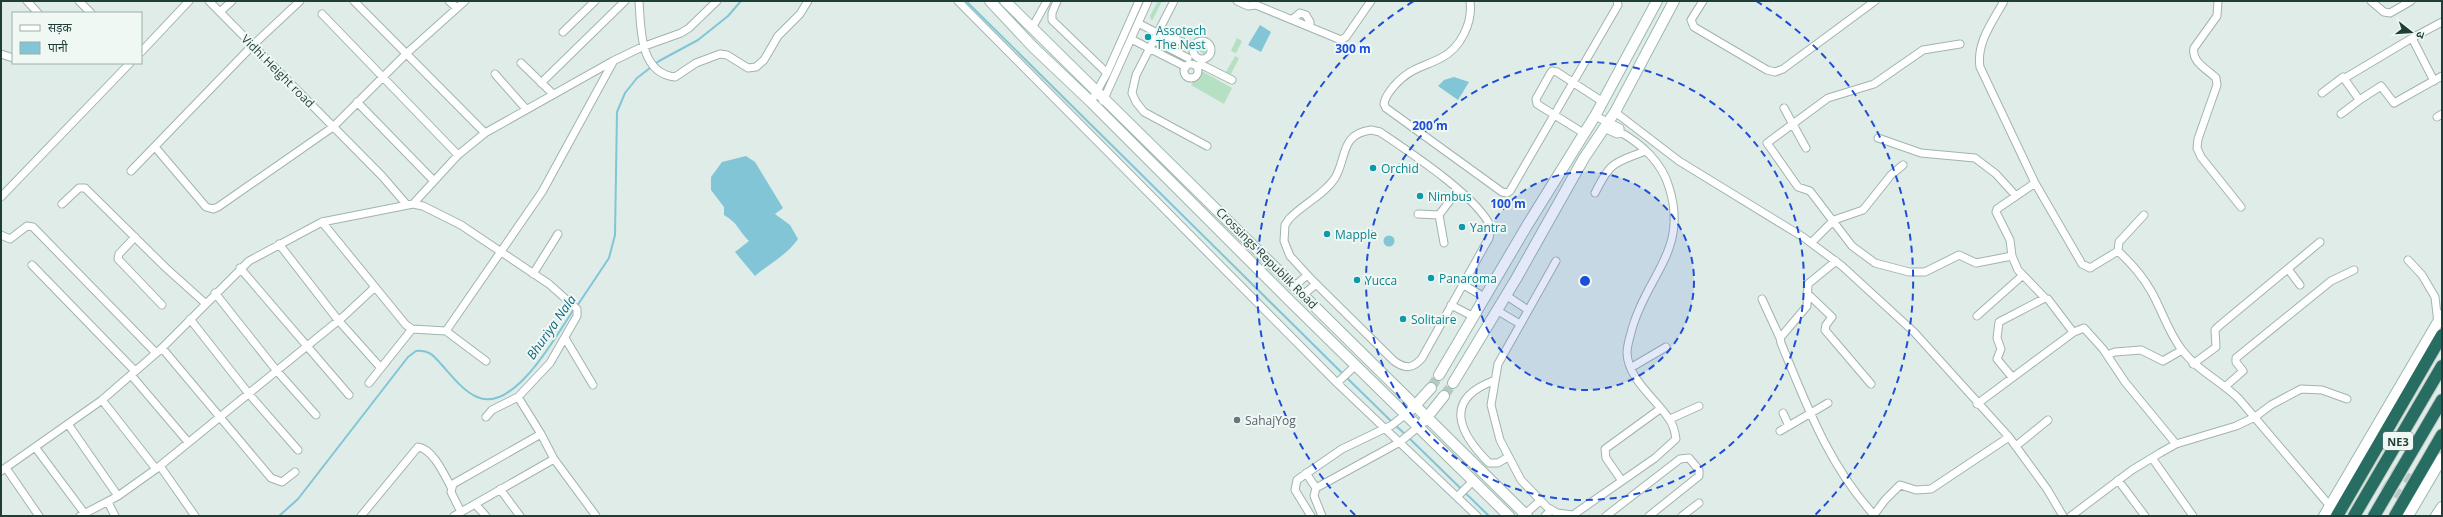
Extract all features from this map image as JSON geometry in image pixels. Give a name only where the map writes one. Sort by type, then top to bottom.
[{"type":"highway","points":[[2334,511],[2442,336]]},
{"type":"highway","name":"NE3","points":[[2354,516],[2442,366]]},
{"type":"highway","name":"NE3","points":[[2374,516],[2442,400]]},
{"type":"highway","points":[[2395,516],[2442,435]]},
{"type":"street","points":[[27,1],[37,12]]},
{"type":"street","points":[[79,1],[90,12]]},
{"type":"street","points":[[142,51],[189,1]]},
{"type":"street","name":"Vidhi Height road","points":[[208,1],[221,11],[252,46],[333,127],[346,142],[410,204]]},
{"type":"street","points":[[221,11],[232,1]]},
{"type":"street","points":[[130,171],[252,46],[300,1]]},
{"type":"street","points":[[354,1],[407,53],[485,134]]},
{"type":"street","points":[[449,1],[457,8]]},
{"type":"street","points":[[155,147],[206,207],[213,209],[333,127],[407,53],[465,1]]},
{"type":"street","points":[[563,32],[595,1]]},
{"type":"street","points":[[542,82],[624,1]]},
{"type":"street","points":[[639,1],[642,47],[656,67],[665,74],[675,77],[696,63],[723,54],[748,68],[756,67],[764,60],[778,36],[800,14],[808,1]]},
{"type":"street","points":[[410,204],[458,155],[485,134],[526,109],[614,61],[642,47],[689,28],[717,1]]},
{"type":"street","name":"Crossings Republik Road","points":[[990,1],[1033,47],[1095,105],[1353,367],[1404,416],[1415,429],[1471,483],[1509,516]]},
{"type":"street","name":"Crossings Republik Road","points":[[1005,1],[1296,286],[1526,515]]},
{"type":"street","points":[[1032,28],[1047,1]]},
{"type":"street","points":[[1057,1],[1052,13],[1052,20],[1107,73]]},
{"type":"street","points":[[1101,95],[1107,73],[1139,1]]},
{"type":"street","points":[[1095,105],[1130,39],[1148,1]]},
{"type":"street","points":[[1174,1],[1149,48],[1132,87],[1136,102],[1144,112],[1207,146]]},
{"type":"street","points":[[1237,1],[1248,6],[1257,3],[1310,27],[1344,40],[1371,1]]},
{"type":"street","points":[[1470,1],[1468,22],[1458,43],[1440,58],[1414,68],[1403,75],[1384,99],[1386,108],[1502,192],[1507,193],[1510,191],[1554,116],[1618,5],[1618,1]]},
{"type":"street","points":[[1439,375],[1486,298],[1528,224],[1585,134],[1657,1]]},
{"type":"street","points":[[1454,383],[1507,296],[1584,158],[1615,112],[1674,1]]},
{"type":"street","points":[[1703,1],[1692,18],[1691,24],[1694,27],[1767,70],[1775,72],[1783,69],[1875,1]]},
{"type":"street","points":[[2004,1],[1984,39],[1979,60],[2035,183],[2086,267],[2096,265],[2118,251]]},
{"type":"street","points":[[2218,1],[2217,16],[2194,48],[2192,54],[2194,59],[2216,78],[2217,85],[2198,139],[2198,148],[2201,157],[2241,207]]},
{"type":"street","points":[[2371,1],[2384,12],[2390,13],[2411,1]]},
{"type":"street","points":[[964,3],[1337,383],[1385,428],[1402,440],[1477,516]]},
{"type":"street","points":[[1135,11],[1142,14]]},
{"type":"street","points":[[322,14],[458,155]]},
{"type":"street","points":[[2322,93],[2340,78],[2345,78],[2442,22]]},
{"type":"street","points":[[1138,23],[1155,37],[1188,58]]},
{"type":"street","points":[[1155,37],[1194,46]]},
{"type":"street","points":[[2412,38],[2434,81]]},
{"type":"street","points":[[1130,39],[1186,67]]},
{"type":"street","points":[[1200,64],[1194,55],[1194,46],[1201,40],[1207,41],[1211,46],[1210,55],[1200,64],[1198,75],[1192,79],[1184,74],[1186,67],[1192,64],[1200,64],[1232,80]]},
{"type":"street","points":[[1960,44],[1924,50],[1874,84],[1828,98],[1767,144],[1798,187],[1810,191],[1858,252],[1875,263],[1896,269],[1917,272],[1929,271],[1959,255],[1976,264],[2012,256]]},
{"type":"street","points":[[1,54],[12,58]]},
{"type":"street","points":[[446,330],[542,192],[614,61]]},
{"type":"street","points":[[521,63],[553,94]]},
{"type":"street","points":[[1,197],[129,64]]},
{"type":"street","points":[[1585,134],[1554,116],[1536,102],[1550,74],[1554,71],[1572,84],[1603,102]]},
{"type":"street","points":[[495,74],[526,109]]},
{"type":"street","points":[[2341,114],[2361,98],[2381,86],[2394,103],[2442,76]]},
{"type":"street","points":[[2345,78],[2355,95],[2361,98]]},
{"type":"street","points":[[357,102],[433,180]]},
{"type":"street","points":[[1784,108],[1806,148]]},
{"type":"street","points":[[1615,112],[1679,161],[1811,243],[1836,261],[1914,332],[1977,404],[2009,437],[2047,489],[2063,516]]},
{"type":"street","points":[[1556,261],[1498,364],[1490,396],[1492,412],[1508,457],[1520,480],[1551,510],[1564,515],[1573,515],[1655,458],[1676,439],[1670,419],[1660,409],[1638,380],[1627,354],[1636,316],[1667,257],[1673,239],[1673,204],[1665,175],[1645,151],[1620,132],[1618,127],[1606,125],[1595,116]]},
{"type":"street","points":[[1372,130],[1380,132],[1433,168],[1482,214],[1491,228],[1489,238],[1422,358],[1416,366],[1405,367],[1394,361],[1307,275],[1287,250],[1284,241],[1285,225],[1299,207],[1329,184],[1337,174],[1348,144],[1363,131],[1372,130]]},
{"type":"street","points":[[1878,138],[1899,147],[1926,154],[1975,158],[1996,174],[2016,196]]},
{"type":"street","points":[[1595,193],[1607,170],[1616,162],[1645,151]]},
{"type":"street","points":[[1811,243],[1834,220],[1863,210],[1891,175],[1903,165]]},
{"type":"street","points":[[2035,183],[1997,209],[1996,212],[2010,240],[2012,256],[2023,275],[2045,298],[2050,301],[2073,332]]},
{"type":"street","points":[[62,204],[83,186],[205,303]]},
{"type":"street","points":[[1444,243],[1439,215],[1458,190]]},
{"type":"street","points":[[39,516],[4,469],[102,400],[159,351],[240,268],[279,244],[322,222],[410,204],[445,215],[533,274],[577,308],[577,316],[543,372],[518,397],[492,410],[486,417]]},
{"type":"street","points":[[1418,214],[1439,215]]},
{"type":"street","points":[[2118,251],[2119,242],[2144,215]]},
{"type":"street","points":[[322,222],[374,288],[412,329],[446,330],[486,362]]},
{"type":"street","points":[[1,235],[10,239],[27,226],[33,227],[159,351],[274,481],[282,482],[295,472]]},
{"type":"street","points":[[533,274],[558,234]]},
{"type":"street","points":[[135,237],[119,254],[118,259],[162,305]]},
{"type":"street","points":[[2193,364],[2216,347],[2216,330],[2219,326],[2320,242]]},
{"type":"street","points":[[279,244],[338,320],[380,367]]},
{"type":"street","points":[[2118,251],[2139,272],[2182,350],[2193,364],[2226,386],[2334,511]]},
{"type":"street","points":[[2324,516],[2334,511],[2355,468],[2365,453],[2440,319],[2435,298],[2422,275],[2408,260]]},
{"type":"street","points":[[1780,338],[1807,306],[1808,284],[1836,261]]},
{"type":"street","points":[[32,265],[133,373],[188,442]]},
{"type":"street","points":[[240,268],[305,346],[349,395]]},
{"type":"street","points":[[2288,269],[2300,285]]},
{"type":"street","points":[[2226,386],[2243,371],[2236,362],[2236,358],[2332,281],[2354,270]]},
{"type":"street","points":[[1296,286],[1307,275]]},
{"type":"street","points":[[1977,316],[2023,275]]},
{"type":"street","points":[[1304,294],[1316,284]]},
{"type":"street","points":[[1462,284],[1486,298]]},
{"type":"street","points":[[35,447],[82,515],[118,496],[158,467],[218,417],[249,394],[374,288]]},
{"type":"street","points":[[215,293],[276,370],[316,415]]},
{"type":"street","points":[[1807,293],[1832,317],[1826,325],[1825,330],[1871,384]]},
{"type":"street","points":[[1507,296],[1528,310]]},
{"type":"street","points":[[2012,377],[1998,362],[2002,349],[1997,338],[1997,324],[2045,298]]},
{"type":"street","points":[[1762,300],[1780,338],[1810,413],[1838,469],[1874,516],[1892,491],[1900,485],[1916,490],[1931,488],[2009,437]]},
{"type":"street","points":[[1451,305],[1474,317]]},
{"type":"street","points":[[1498,311],[1520,324]]},
{"type":"street","points":[[190,319],[249,394],[298,450]]},
{"type":"street","points":[[1977,404],[2073,332],[2084,328],[2107,355],[2125,382],[2176,444]]},
{"type":"street","points":[[369,383],[380,367],[412,329]]},
{"type":"street","points":[[565,338],[593,385]]},
{"type":"street","points":[[1632,367],[1666,347]]},
{"type":"street","points":[[2107,355],[2115,352],[2141,350],[2163,361],[2182,350]]},
{"type":"street","points":[[1337,383],[1353,367]]},
{"type":"street","points":[[1493,381],[1471,393],[1460,413],[1462,427],[1468,439],[1489,463],[1498,463],[1508,457]]},
{"type":"street","points":[[1431,388],[1417,406],[1392,425],[1354,442],[1297,480],[1294,486],[1310,516],[1321,514],[1314,496],[1316,488],[1402,440],[1428,417],[1444,396]]},
{"type":"street","points":[[2071,516],[2118,480],[2176,444],[2222,432],[2254,417],[2271,405],[2307,388],[2322,390],[2347,399]]},
{"type":"street","points":[[518,397],[541,434],[554,459],[596,516]]},
{"type":"street","points":[[102,400],[158,467],[195,516]]},
{"type":"street","points":[[1780,431],[1828,403]]},
{"type":"street","points":[[1670,419],[1698,406]]},
{"type":"street","points":[[1622,481],[1606,458],[1605,449],[1660,409]]},
{"type":"street","points":[[1783,413],[1789,426]]},
{"type":"street","points":[[2016,446],[2048,420]]},
{"type":"street","points":[[68,424],[118,496]]},
{"type":"street","points":[[451,487],[541,434]]},
{"type":"street","points":[[361,516],[418,447],[423,448],[433,458],[451,487],[451,492],[461,512]]},
{"type":"street","points":[[1606,516],[1680,460],[1689,458],[1699,470],[1699,476],[1649,516]]},
{"type":"street","points":[[2152,458],[2193,516]]},
{"type":"street","points":[[2408,516],[2413,502],[2442,458]]},
{"type":"street","points":[[454,516],[554,459]]},
{"type":"street","points":[[1306,473],[1316,488]]},
{"type":"street","points":[[2118,480],[2145,516]]},
{"type":"street","points":[[1458,496],[1471,483]]},
{"type":"street","points":[[500,490],[520,516]]},
{"type":"street","points":[[1526,515],[1540,501]]},
{"type":"street","points":[[108,502],[115,516]]},
{"type":"street","points":[[1682,516],[1699,503]]},
{"type":"street","points":[[475,504],[486,516]]},
{"type":"street","points":[[2436,516],[2442,507]]},
{"type":"street","points":[[1545,516],[1551,510]]},
{"type":"green space","points":[[1158,1],[1162,1],[1152,21],[1150,16]]},
{"type":"green space","points":[[1237,38],[1242,41],[1236,53],[1231,51]]},
{"type":"green space","points":[[1200,42],[1210,47],[1207,56],[1197,50],[1197,44]]},
{"type":"green space","points":[[1235,56],[1239,58],[1231,74],[1226,72]]},
{"type":"green space","points":[[1200,70],[1232,88],[1224,104],[1191,85]]},
{"type":"water","points":[[1260,25],[1271,32],[1261,52],[1248,45]]},
{"type":"water","points":[[1454,77],[1469,82],[1458,100],[1438,86],[1444,80]]},
{"type":"water","points":[[746,156],[755,162],[783,208],[775,214],[790,225],[798,239],[784,254],[755,276],[735,252],[749,241],[735,224],[724,215],[724,207],[711,190],[711,177],[722,162]]},
{"type":"water","points":[[1387,236],[1391,236],[1393,237],[1393,245],[1387,246],[1384,243],[1384,239]]},
{"type":"waterway","name":"Bhuriya Nala","points":[[577,306],[609,258],[615,235],[617,112],[625,93],[637,78],[659,61],[698,40],[728,16],[741,1]]},
{"type":"waterway","points":[[966,1],[1343,374]]},
{"type":"waterway","name":"Bhuriya Nala","points":[[279,516],[298,499],[408,357],[416,351],[424,351],[433,356],[467,391],[477,397],[491,399],[505,394],[533,369],[574,309]]},
{"type":"waterway","points":[[1347,378],[1392,422]]},
{"type":"waterway","points":[[1395,425],[1405,434]]},
{"type":"waterway","points":[[1408,437],[1489,516]]},
{"type":"tunnel","points":[[1431,388],[1439,375]]},
{"type":"tunnel","points":[[1444,396],[1453,383]]},
{"type":"tunnel","points":[[2367,454],[2419,485]]},
{"type":"tunnel","points":[[2358,469],[2410,501]]},
{"type":"place","name":"Assotech The Nest","points":[[1148,37]]},
{"type":"place","name":"Orchid","points":[[1373,168]]},
{"type":"place","name":"Nimbus","points":[[1420,196]]},
{"type":"place","name":"Yantra","points":[[1462,227]]},
{"type":"place","name":"Mapple","points":[[1327,234]]},
{"type":"place","name":"Panaroma","points":[[1431,278]]},
{"type":"place","name":"Yucca","points":[[1357,280]]},
{"type":"place","name":"Solitaire","points":[[1403,319]]},
{"type":"place","name":"SahajYog","points":[[1237,420]]}]
